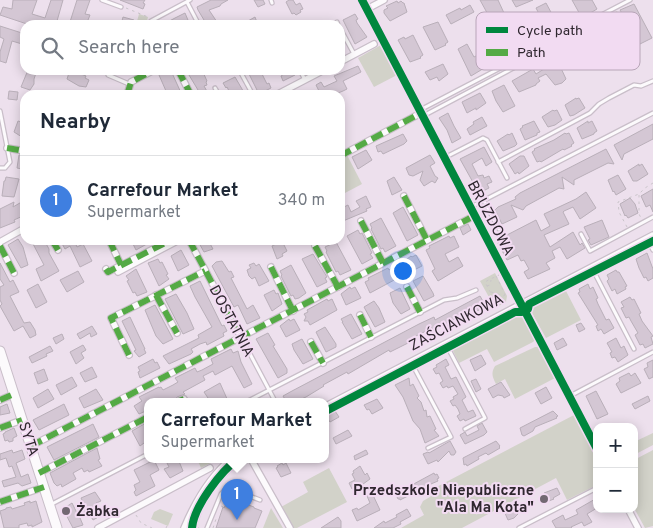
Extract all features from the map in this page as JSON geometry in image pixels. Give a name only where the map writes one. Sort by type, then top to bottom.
[{"type":"street","name":"BRUZDOWA","points":[[362,0],[593,441]]},
{"type":"street","points":[[367,9],[384,0]]},
{"type":"street","points":[[345,59],[374,44]]},
{"type":"street","points":[[128,90],[129,84],[145,75]]},
{"type":"street","points":[[181,75],[188,90]]},
{"type":"street","points":[[286,90],[314,75]]},
{"type":"street","points":[[345,153],[421,113]]},
{"type":"street","points":[[6,148],[20,150]]},
{"type":"street","points":[[404,196],[427,240]]},
{"type":"street","points":[[31,446],[474,216]]},
{"type":"street","points":[[360,221],[383,263]]},
{"type":"street","points":[[0,242],[20,231]]},
{"type":"street","name":"ZAŚCIANKOWA","points":[[329,404],[650,236]]},
{"type":"street","points":[[55,245],[58,250]]},
{"type":"street","points":[[110,245],[121,266]]},
{"type":"street","points":[[106,268],[108,272],[161,245]]},
{"type":"street","points":[[118,272],[169,245]]},
{"type":"street","name":"DOSTATNIA","points":[[192,245],[241,337]]},
{"type":"street","points":[[0,246],[14,273]]},
{"type":"street","points":[[315,246],[338,287]]},
{"type":"street","points":[[271,267],[293,310]]},
{"type":"street","points":[[129,356],[111,318],[205,271]]},
{"type":"street","points":[[407,287],[420,312]]},
{"type":"street","points":[[156,295],[177,333]]},
{"type":"street","points":[[360,315],[371,337]]},
{"type":"street","points":[[311,342],[323,363]]},
{"type":"street","name":"SYTA","points":[[0,351],[57,528]]},
{"type":"street","points":[[0,400],[14,394]]},
{"type":"street","points":[[39,473],[144,419]]},
{"type":"street","points":[[0,428],[22,420]]},
{"type":"street","points":[[184,528],[205,487],[218,470],[226,463]]},
{"type":"street","points":[[253,463],[290,528]]},
{"type":"street","points":[[98,528],[210,468]]},
{"type":"street","points":[[0,502],[44,488]]},
{"type":"street","points":[[630,513],[638,528]]},
{"type":"lane","points":[[102,0],[121,7]]},
{"type":"lane","points":[[608,12],[630,0]]},
{"type":"lane","points":[[152,20],[189,1],[197,20]]},
{"type":"lane","points":[[345,38],[354,54]]},
{"type":"lane","points":[[374,44],[383,40]]},
{"type":"lane","points":[[421,113],[501,70]]},
{"type":"lane","points":[[421,113],[506,70]]},
{"type":"lane","points":[[108,75],[129,84]]},
{"type":"lane","points":[[242,75],[250,90]]},
{"type":"lane","points":[[302,75],[305,80]]},
{"type":"lane","points":[[498,162],[590,114],[599,104],[609,98],[634,85],[642,86],[653,81]]},
{"type":"lane","points":[[0,111],[10,162],[6,168],[0,168]]},
{"type":"lane","points":[[470,208],[653,113]]},
{"type":"lane","points":[[443,158],[483,138],[487,140],[507,178]]},
{"type":"lane","points":[[484,201],[498,229]]},
{"type":"lane","points":[[581,234],[590,251],[653,217]]},
{"type":"lane","points":[[650,236],[653,250]]},
{"type":"lane","points":[[591,267],[634,349]]},
{"type":"lane","points":[[254,398],[444,300],[457,298],[476,290]]},
{"type":"lane","name":"DOSTATNIA","points":[[241,337],[274,398]]},
{"type":"lane","points":[[445,343],[485,418],[464,429]]},
{"type":"lane","points":[[569,396],[653,352]]},
{"type":"lane","points":[[411,361],[450,436],[428,448]]},
{"type":"lane","points":[[49,505],[144,456]]},
{"type":"lane","points":[[207,528],[221,494],[225,490],[232,489],[260,500]]},
{"type":"lane","points":[[519,528],[593,490]]},
{"type":"path","points":[[121,7],[152,20]]},
{"type":"path","points":[[628,230],[619,212],[618,202],[639,194],[644,188],[653,183]]},
{"type":"path","points":[[639,194],[639,214],[643,222]]},
{"type":"path","points":[[496,276],[505,294],[503,300],[496,303],[485,282],[491,279],[496,276],[500,274]]},
{"type":"path","points":[[487,286],[490,285],[491,279]]},
{"type":"path","points":[[490,292],[504,296]]},
{"type":"path","points":[[221,506],[224,507],[229,496],[224,494]]},
{"type":"path","points":[[133,508],[141,523],[152,528]]},
{"type":"path","points":[[213,528],[218,513]]},
{"type":"shaded area","points":[[139,14],[148,17],[147,20],[137,20]]},
{"type":"shaded area","points":[[381,45],[397,75],[374,87],[358,58]]},
{"type":"shaded area","points":[[347,155],[362,184],[345,193],[345,156]]},
{"type":"shaded area","points":[[495,273],[507,296],[506,302],[495,308],[480,281]]},
{"type":"shaded area","points":[[591,274],[593,277],[566,291],[581,320],[546,338],[532,313],[534,307],[538,305],[537,302]]},
{"type":"shaded area","points":[[515,315],[522,316],[535,340],[533,342],[494,362],[487,349],[459,363],[451,347]]},
{"type":"shaded area","points":[[538,347],[555,378],[515,399],[505,379],[496,384],[492,375],[494,368]]},
{"type":"shaded area","points":[[574,415],[593,451],[593,487],[567,500],[556,478],[462,528],[401,528],[424,515],[420,507],[423,501],[430,497],[427,492]]},
{"type":"shaded area","points":[[653,433],[653,445],[638,453],[638,440]]},
{"type":"shaded area","points":[[653,450],[653,526],[645,528],[637,513],[638,458]]},
{"type":"shaded area","points":[[199,463],[211,463],[201,468]]},
{"type":"shaded area","points":[[329,468],[347,502],[297,528],[293,528],[281,507],[308,492],[303,482]]},
{"type":"shaded area","points":[[271,508],[283,528],[263,528]]},
{"type":"shaded area","points":[[160,509],[173,514],[168,526],[151,519],[154,512]]},
{"type":"building","points":[[13,0],[37,0],[32,14],[45,18],[51,0],[63,0],[57,20],[20,20],[20,22],[0,15],[3,7],[12,9]]},
{"type":"building","points":[[77,0],[90,0],[85,14],[90,15],[88,20],[71,20]]},
{"type":"building","points":[[120,0],[145,0],[143,3],[145,4],[143,9]]},
{"type":"building","points":[[211,0],[228,0],[220,6],[209,10],[216,20],[204,20],[197,7]]},
{"type":"building","points":[[254,0],[263,0],[265,4],[258,7]]},
{"type":"building","points":[[293,0],[296,5],[300,3],[303,9],[300,10],[301,12],[296,15],[292,14],[286,2]]},
{"type":"building","points":[[480,0],[498,0],[504,12],[487,12]]},
{"type":"building","points":[[512,0],[533,0],[516,7]]},
{"type":"building","points":[[572,0],[592,0],[597,9],[592,12],[579,12]]},
{"type":"building","points":[[397,1],[398,3],[401,1],[404,3],[407,12],[390,21],[384,10],[388,8],[386,6]]},
{"type":"building","points":[[546,3],[551,12],[538,12],[536,8]]},
{"type":"building","points":[[634,4],[638,12],[621,12],[620,10]]},
{"type":"building","points":[[470,5],[474,12],[451,24],[446,15]]},
{"type":"building","points":[[185,13],[188,20],[171,20]]},
{"type":"building","points":[[355,14],[358,19],[356,20],[357,23],[367,37],[355,44],[345,24],[345,20],[343,20]]},
{"type":"building","points":[[640,15],[652,38],[640,44]]},
{"type":"building","points":[[123,17],[134,20],[122,20]]},
{"type":"building","points":[[438,22],[448,42],[446,45],[435,50],[423,27]]},
{"type":"building","points":[[0,26],[20,32],[20,43],[12,41],[6,63],[0,61],[0,52],[4,39],[0,37]]},
{"type":"building","points":[[413,35],[423,55],[421,58],[410,62],[398,40]]},
{"type":"building","points":[[467,44],[474,57],[476,56],[476,70],[481,70],[471,76],[458,49]]},
{"type":"building","points":[[443,64],[448,74],[439,81],[437,77],[430,80],[425,72]]},
{"type":"building","points":[[358,66],[361,72],[343,81],[347,89],[345,90],[318,90],[316,85],[321,82],[324,87],[337,81],[334,76],[345,75],[345,71]]},
{"type":"building","points":[[531,70],[534,70],[536,74],[542,70],[562,70],[566,79],[562,83],[555,85],[546,74],[538,78],[540,81],[536,85],[519,92],[512,81]]},
{"type":"building","points":[[26,75],[35,75],[34,84],[30,90],[21,87]]},
{"type":"building","points":[[68,75],[84,75],[89,80],[86,87],[79,86],[67,79]]},
{"type":"building","points":[[159,75],[173,75],[180,90],[166,90]]},
{"type":"building","points":[[189,75],[204,75],[207,81],[207,85],[204,86],[206,90],[198,90]]},
{"type":"building","points":[[250,75],[262,75],[271,88],[257,90]]},
{"type":"building","points":[[282,75],[295,75],[283,81]]},
{"type":"building","points":[[235,77],[242,90],[228,90],[223,83]]},
{"type":"building","points":[[504,85],[515,106],[503,112],[492,91]]},
{"type":"building","points":[[9,91],[18,92],[17,100],[8,99]]},
{"type":"building","points":[[480,93],[486,103],[476,110],[476,108],[467,113],[462,102]]},
{"type":"building","points":[[579,98],[585,108],[570,116],[565,105]]},
{"type":"building","points":[[553,110],[557,110],[562,120],[548,127],[542,117]]},
{"type":"building","points":[[448,113],[461,138],[452,143],[447,130],[439,118]]},
{"type":"building","points":[[482,117],[487,126],[470,135],[467,129],[474,124],[473,122]]},
{"type":"building","points":[[18,121],[20,122],[20,136],[14,132]]},
{"type":"building","points":[[534,121],[540,132],[525,140],[520,129],[522,126]]},
{"type":"building","points":[[588,121],[588,123],[592,121],[597,131],[582,139],[577,128]]},
{"type":"building","points":[[653,124],[653,139],[624,154],[622,160],[614,145]]},
{"type":"building","points":[[512,133],[517,144],[503,151],[497,141]]},
{"type":"building","points":[[565,133],[569,133],[574,143],[572,146],[541,162],[537,162],[532,152],[534,149]]},
{"type":"building","points":[[403,134],[407,141],[404,144],[383,154],[381,151],[378,152],[376,146]]},
{"type":"building","points":[[484,147],[492,162],[486,166],[482,158],[472,164],[478,176],[483,175],[484,178],[489,176],[492,182],[487,184],[489,188],[479,193],[460,159]]},
{"type":"building","points":[[606,149],[614,164],[608,163],[574,180],[574,185],[562,177],[564,189],[559,188],[526,206],[523,210],[511,205],[517,217],[502,224],[495,210],[498,207],[516,199],[515,197],[520,193]]},
{"type":"building","points":[[366,150],[372,160],[358,169],[352,157]]},
{"type":"building","points":[[19,155],[20,155],[20,169],[17,168]]},
{"type":"building","points":[[430,155],[435,163],[430,166],[438,178],[435,183],[432,181],[424,186],[420,180],[423,171],[413,176],[409,175],[406,168]]},
{"type":"building","points":[[520,156],[524,156],[529,166],[519,174],[518,172],[515,174],[509,164]]},
{"type":"building","points":[[639,164],[639,166],[642,164],[648,174],[637,181],[633,181],[628,171]]},
{"type":"building","points":[[618,175],[626,189],[616,195],[608,180]]},
{"type":"building","points":[[6,177],[19,179],[14,197],[2,196]]},
{"type":"building","points":[[394,177],[402,190],[392,195],[387,181]]},
{"type":"building","points":[[653,189],[653,212],[650,205],[646,207],[641,196]]},
{"type":"building","points":[[586,192],[596,208],[580,219],[573,207],[564,211],[569,224],[544,235],[550,247],[573,232],[580,245],[582,243],[585,248],[567,259],[560,247],[552,251],[555,258],[546,263],[550,269],[528,279],[524,272],[529,269],[524,260],[521,261],[518,255],[507,260],[498,243],[509,237],[507,235],[536,220],[541,231],[550,226],[544,214],[576,199]]},
{"type":"building","points":[[366,196],[371,207],[366,209],[367,211],[345,220],[345,206],[348,205],[351,212],[360,207],[356,201]]},
{"type":"building","points":[[630,198],[635,204],[638,213],[628,218],[625,216],[620,204]]},
{"type":"building","points":[[14,202],[13,207],[20,203],[20,217],[14,220],[15,222],[0,228],[0,209]]},
{"type":"building","points":[[403,207],[418,235],[407,241],[393,213]]},
{"type":"building","points":[[381,218],[396,246],[385,252],[383,248],[381,249],[370,224]]},
{"type":"building","points":[[602,220],[609,237],[591,245],[584,227]]},
{"type":"building","points":[[468,224],[471,230],[463,235],[460,228]]},
{"type":"building","points":[[358,230],[360,234],[362,233],[373,258],[362,264],[347,236]]},
{"type":"building","points":[[449,236],[450,238],[454,236],[459,247],[445,254],[449,262],[458,257],[463,266],[438,281],[432,271],[435,269],[426,250],[430,248],[429,246]]},
{"type":"building","points":[[18,239],[23,247],[28,265],[21,268],[8,245]]},
{"type":"building","points":[[34,245],[47,245],[59,271],[41,281],[36,269],[44,265]]},
{"type":"building","points":[[63,245],[76,245],[77,247],[84,245],[92,261],[80,267],[70,246],[65,249]]},
{"type":"building","points":[[134,245],[145,245],[136,250]]},
{"type":"building","points":[[200,245],[211,245],[213,249],[204,252]]},
{"type":"building","points":[[284,245],[287,251],[277,259],[272,246]]},
{"type":"building","points":[[338,245],[351,270],[340,275],[338,271],[336,272],[325,247]]},
{"type":"building","points":[[181,250],[189,265],[178,271],[171,256]]},
{"type":"building","points":[[647,253],[653,269],[653,278],[648,281],[646,277],[644,278],[636,259]]},
{"type":"building","points":[[313,254],[327,277],[325,278],[327,282],[317,287],[302,259]]},
{"type":"building","points":[[416,255],[422,266],[408,273],[402,263],[411,256]]},
{"type":"building","points":[[158,259],[160,263],[162,262],[169,279],[159,286],[148,263]]},
{"type":"building","points":[[222,261],[229,272],[231,271],[234,277],[231,278],[247,309],[253,305],[260,318],[247,324],[238,305],[234,307],[212,266],[216,262]]},
{"type":"building","points":[[0,263],[10,282],[13,280],[19,292],[10,296],[24,323],[30,322],[35,330],[36,335],[30,338],[23,326],[14,331],[0,306],[2,304],[0,300],[0,287],[4,285],[0,279]]},
{"type":"building","points":[[254,263],[256,266],[259,264],[269,281],[259,286],[255,277],[252,279],[247,270],[251,268],[249,265]]},
{"type":"building","points":[[291,265],[306,293],[295,299],[293,295],[291,296],[280,271]]},
{"type":"building","points":[[393,267],[398,278],[370,293],[365,282],[369,280],[368,278]]},
{"type":"building","points":[[136,269],[147,292],[137,296],[135,292],[133,293],[126,276]]},
{"type":"building","points":[[616,270],[627,286],[625,287],[626,289],[617,294],[615,289],[612,291],[607,281],[609,279],[607,275]]},
{"type":"building","points":[[78,271],[84,282],[67,292],[60,280]]},
{"type":"building","points":[[423,276],[434,296],[424,301],[413,281]]},
{"type":"building","points":[[200,281],[222,326],[224,325],[227,331],[223,333],[224,336],[207,345],[206,342],[200,344],[191,349],[193,352],[191,354],[169,364],[163,356],[199,338],[198,335],[212,327],[190,286]]},
{"type":"building","points":[[38,284],[47,302],[36,308],[27,290]]},
{"type":"building","points":[[588,284],[590,289],[593,287],[598,298],[596,299],[606,320],[609,319],[614,328],[604,334],[601,329],[598,331],[596,326],[598,325],[578,293],[580,292],[579,289]]},
{"type":"building","points":[[350,287],[351,289],[355,287],[361,298],[346,305],[341,294]]},
{"type":"building","points":[[400,288],[410,309],[401,314],[393,303],[390,293]]},
{"type":"building","points":[[274,290],[276,294],[278,293],[282,304],[272,311],[264,295]]},
{"type":"building","points":[[176,294],[194,329],[183,334],[165,299]]},
{"type":"building","points":[[480,296],[484,303],[481,305],[483,308],[477,311],[475,308],[452,320],[453,323],[447,326],[445,323],[408,340],[410,342],[390,352],[389,350],[348,374],[347,372],[306,397],[284,398],[283,396],[419,324],[434,317],[435,320]]},
{"type":"building","points":[[630,297],[632,300],[634,299],[641,313],[639,314],[642,321],[653,336],[651,337],[653,344],[645,348],[643,344],[640,345],[635,335],[638,333],[629,317],[626,318],[621,308],[624,307],[621,302]]},
{"type":"building","points":[[327,299],[328,301],[332,299],[337,310],[310,325],[308,321],[304,321],[306,317],[304,314],[308,312],[307,310]]},
{"type":"building","points":[[374,301],[385,322],[375,327],[364,307]]},
{"type":"building","points":[[155,305],[173,339],[163,344],[156,336],[145,310]]},
{"type":"building","points":[[351,314],[362,334],[352,339],[341,319]]},
{"type":"building","points":[[130,317],[146,353],[139,357],[134,351],[136,350],[122,321]]},
{"type":"building","points":[[289,319],[290,321],[294,319],[300,330],[286,337],[280,326]]},
{"type":"building","points":[[581,323],[585,329],[579,332],[576,325]]},
{"type":"building","points":[[92,326],[97,334],[91,337],[90,333],[80,339],[77,334]]},
{"type":"building","points":[[325,327],[336,344],[336,347],[326,352],[316,332]]},
{"type":"building","points":[[268,333],[275,345],[273,346],[287,369],[287,373],[278,378],[256,339]]},
{"type":"building","points":[[62,334],[64,339],[56,344],[53,338]]},
{"type":"building","points":[[563,338],[567,345],[557,350],[554,343]]},
{"type":"building","points":[[616,338],[621,348],[624,346],[628,355],[618,362],[615,357],[612,358],[610,353],[612,352],[607,343]]},
{"type":"building","points":[[302,339],[313,359],[303,364],[292,344]]},
{"type":"building","points":[[83,345],[86,350],[81,353],[84,358],[76,364],[70,352]]},
{"type":"building","points":[[50,346],[53,351],[32,363],[29,357]]},
{"type":"building","points":[[231,349],[233,353],[238,351],[241,362],[252,384],[244,388],[232,366],[215,375],[213,371],[203,376],[205,380],[183,392],[185,394],[176,398],[144,398],[144,412],[139,414],[134,406],[142,401],[139,397],[159,387],[163,390],[173,385],[178,382],[175,378],[195,368],[197,372],[202,370],[213,364],[211,359]]},
{"type":"building","points":[[481,355],[486,364],[475,371],[470,360]]},
{"type":"building","points":[[153,359],[160,368],[140,378],[138,367]]},
{"type":"building","points":[[446,359],[449,365],[445,367],[451,379],[456,377],[466,397],[462,400],[468,412],[473,410],[476,416],[465,421],[464,419],[460,421],[457,416],[460,414],[458,409],[450,401],[458,394],[453,386],[443,388],[440,383],[443,381],[439,373],[436,374],[433,369]]},
{"type":"building","points":[[653,360],[653,377],[649,379],[644,369],[648,367],[647,363]]},
{"type":"building","points":[[92,367],[97,377],[85,382],[80,373]]},
{"type":"building","points":[[44,369],[48,380],[38,384],[34,373]]},
{"type":"building","points":[[629,373],[631,376],[635,373],[641,383],[621,393],[616,384],[620,381],[619,378]]},
{"type":"building","points":[[72,377],[77,386],[61,395],[56,385]]},
{"type":"building","points":[[409,378],[410,386],[413,384],[419,396],[417,398],[421,402],[424,411],[426,410],[427,417],[430,416],[436,429],[434,430],[439,436],[425,443],[420,429],[413,421],[403,397],[395,385]]},
{"type":"building","points":[[476,379],[481,389],[476,392],[471,381]]},
{"type":"building","points":[[501,382],[510,395],[504,398],[498,395],[493,398],[488,389]]},
{"type":"building","points":[[220,383],[227,398],[208,398],[204,392]]},
{"type":"building","points":[[546,387],[552,398],[541,404],[535,393]]},
{"type":"building","points":[[48,389],[54,399],[38,408],[33,398]]},
{"type":"building","points":[[96,389],[103,400],[84,408],[79,398]]},
{"type":"building","points":[[596,391],[608,414],[597,419],[586,396]]},
{"type":"building","points":[[648,396],[650,401],[635,409],[632,404]]},
{"type":"building","points":[[377,399],[383,408],[372,414],[364,405]]},
{"type":"building","points":[[7,404],[10,413],[0,415],[0,407]]},
{"type":"building","points":[[64,404],[69,415],[39,430],[33,420]]},
{"type":"building","points":[[335,411],[339,417],[330,422],[329,414]]},
{"type":"building","points":[[553,411],[558,416],[557,418],[535,427],[533,431],[524,436],[522,435],[520,428]]},
{"type":"building","points":[[482,423],[487,432],[465,444],[460,435],[465,432],[467,436],[479,430],[477,426]]},
{"type":"building","points":[[93,424],[99,437],[54,460],[47,447]]},
{"type":"building","points":[[144,424],[144,443],[140,446],[132,431]]},
{"type":"building","points":[[14,428],[17,436],[13,438],[13,441],[5,441],[3,434]]},
{"type":"building","points":[[348,430],[352,436],[336,444],[333,438]]},
{"type":"building","points":[[450,441],[456,452],[454,455],[451,455],[449,451],[438,462],[437,460],[428,464],[423,454],[429,453]]},
{"type":"building","points":[[496,441],[500,448],[488,455],[486,453],[478,457],[479,459],[467,466],[466,464],[464,465],[463,458]]},
{"type":"building","points":[[97,448],[100,459],[98,460],[102,466],[89,472],[88,470],[84,472],[82,468],[73,473],[76,479],[62,487],[61,484],[57,486],[54,483],[50,473]]},
{"type":"building","points":[[12,450],[13,453],[22,450],[25,459],[16,463],[21,477],[28,474],[31,483],[22,486],[18,483],[4,487],[2,481],[16,477],[12,466],[9,467],[6,458],[0,460],[0,454]]},
{"type":"building","points":[[366,450],[368,454],[355,460],[354,456]]},
{"type":"building","points":[[148,463],[156,463],[159,470],[150,475],[155,486],[136,496],[134,485],[140,482],[134,470]]},
{"type":"building","points":[[167,463],[180,463],[183,471],[170,478],[164,469],[169,467]]},
{"type":"building","points":[[282,463],[283,465],[286,463],[291,473],[281,477],[276,468]]},
{"type":"building","points":[[360,466],[365,475],[367,473],[370,479],[359,487],[352,489],[349,483],[355,480],[352,474],[354,473],[353,471]]},
{"type":"building","points":[[434,473],[439,478],[437,479],[438,481],[412,492],[400,500],[398,499],[397,493]]},
{"type":"building","points":[[557,488],[560,494],[546,502],[544,493]]},
{"type":"building","points":[[95,492],[101,501],[96,503],[102,515],[93,520],[89,513],[80,518],[83,525],[73,528],[63,509],[72,503],[77,513],[86,508],[81,498]]},
{"type":"building","points":[[372,493],[380,510],[357,521],[352,510],[357,508],[358,510],[370,503],[367,496]]},
{"type":"building","points":[[229,498],[262,511],[255,528],[216,528],[223,507]]},
{"type":"building","points":[[593,500],[593,510],[587,514],[592,522],[584,526],[582,522],[572,528],[556,528],[552,521],[563,515],[565,520],[578,514],[576,510]]},
{"type":"building","points":[[30,501],[30,503],[36,501],[42,522],[32,527],[32,525],[28,526],[27,523],[19,525],[19,528],[4,528],[0,511],[6,508],[11,507],[12,509],[25,505],[24,503]]},
{"type":"building","points":[[516,503],[519,509],[516,510],[518,514],[508,520],[504,511]]},
{"type":"building","points":[[407,509],[411,516],[400,522],[401,524],[393,528],[374,528],[384,521],[385,523],[397,517],[396,515]]},
{"type":"building","points":[[338,517],[341,521],[341,528],[321,528]]},
{"type":"waterway","points":[[214,489],[234,467]]},
{"type":"waterway","points":[[197,523],[203,507],[211,494]]},
{"type":"marked path","points":[[129,90],[131,82],[144,75]]},
{"type":"marked path","points":[[181,75],[188,90]]},
{"type":"marked path","points":[[345,153],[421,113]]},
{"type":"marked path","points":[[7,148],[20,150]]},
{"type":"marked path","points":[[404,196],[427,240]]},
{"type":"marked path","points":[[31,446],[474,216]]},
{"type":"marked path","points":[[361,221],[383,263]]},
{"type":"marked path","points":[[55,245],[58,250]]},
{"type":"marked path","points":[[111,245],[121,265]]},
{"type":"marked path","points":[[106,269],[108,272],[161,245]]},
{"type":"marked path","points":[[192,245],[241,337]]},
{"type":"marked path","points":[[0,246],[14,273]]},
{"type":"marked path","points":[[315,246],[338,287]]},
{"type":"marked path","points":[[271,267],[293,311]]},
{"type":"marked path","points":[[129,355],[111,318],[205,271]]},
{"type":"marked path","points":[[407,287],[420,312]]},
{"type":"marked path","points":[[156,295],[177,333]]},
{"type":"marked path","points":[[360,315],[371,337]]},
{"type":"marked path","points":[[311,342],[323,363]]},
{"type":"marked path","points":[[0,400],[14,394]]},
{"type":"marked path","points":[[39,473],[144,419]]},
{"type":"marked path","points":[[0,428],[22,420]]},
{"type":"marked path","points":[[0,502],[44,487]]},
{"type":"cycle path","points":[[362,0],[593,441]]},
{"type":"cycle path","points":[[329,409],[515,312],[522,312],[528,309],[529,304],[653,241]]},
{"type":"cycle path","points":[[192,528],[198,510],[209,490],[233,463]]},
{"type":"place","name":"Przedszkole Niepubliczne \"Ala Ma Kota\"","points":[[544,499]]},
{"type":"place","name":"Żabka","points":[[66,511]]},
{"type":"place","name":"Carrefour Market","points":[[237,520]]}]
